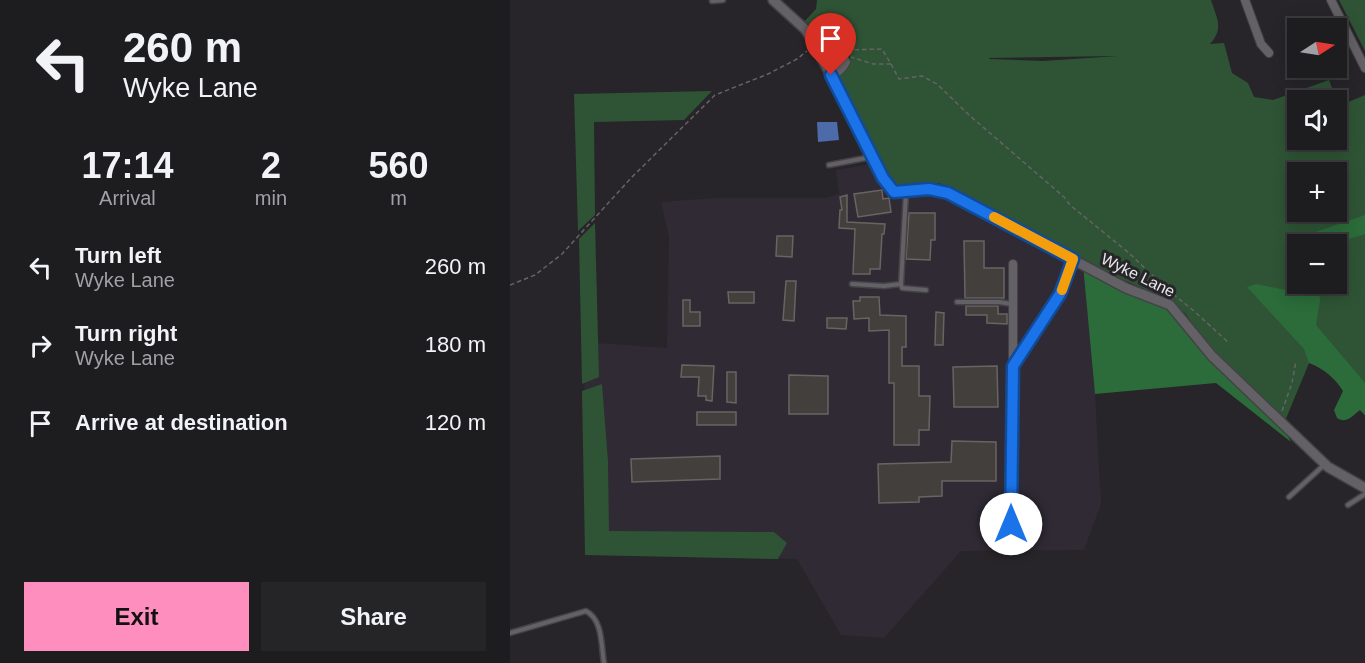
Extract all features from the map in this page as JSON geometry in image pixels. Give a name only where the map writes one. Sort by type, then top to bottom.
[{"type":"street","points":[[773,0],[807,33],[843,56],[846,62],[840,71],[831,75]]},
{"type":"street","points":[[1245,0],[1260,44],[1269,53]]},
{"type":"street","points":[[1331,0],[1365,68]]},
{"type":"street","points":[[807,33],[883,178],[894,192],[906,192]]},
{"type":"street","name":"Wyke Lane","points":[[906,192],[929,189],[948,193],[1126,288],[1170,306],[1191,328],[1212,356],[1325,464],[1365,493]]},
{"type":"street","points":[[1013,366],[1060,294],[1073,259]]},
{"type":"street","points":[[1011,524],[1013,264]]},
{"type":"lane","points":[[712,1],[723,0]]},
{"type":"lane","points":[[829,165],[872,157]]},
{"type":"lane","points":[[906,192],[901,284],[903,288],[926,290]]},
{"type":"lane","points":[[852,284],[884,286],[901,284]]},
{"type":"lane","points":[[957,302],[1013,304]]},
{"type":"lane","points":[[1289,497],[1325,464]]},
{"type":"lane","points":[[1348,505],[1365,493]]},
{"type":"lane","points":[[510,633],[585,611],[594,615],[598,625],[604,663]]},
{"type":"path","points":[[510,285],[535,275],[562,254],[632,178],[715,95],[759,79],[792,62],[814,44]]},
{"type":"path","points":[[843,56],[850,49],[882,49],[898,79],[922,76],[937,84],[1064,197],[1070,205],[1129,253],[1229,343]]},
{"type":"path","points":[[843,56],[873,64],[891,63]]},
{"type":"path","points":[[1165,304],[1172,294]]},
{"type":"path","points":[[1279,420],[1292,383],[1296,361]]},
{"type":"shaded area","points":[[875,163],[894,192],[929,189],[1083,265],[1095,394],[1101,504],[1084,550],[961,551],[884,638],[841,635],[797,559],[585,555],[584,342],[667,348],[669,237],[661,202],[714,198],[825,198],[839,194],[836,170]]},
{"type":"green space","points":[[817,0],[1211,0],[1218,28],[1210,44],[1224,43],[1232,73],[1248,83],[1254,97],[1273,100],[1287,95],[1287,150],[1347,150],[1347,103],[1365,95],[1365,415],[1333,378],[1309,363],[1285,421],[1212,357],[1186,314],[1168,299],[1121,279],[950,187],[929,183],[898,188],[888,180],[838,75],[849,65],[848,50],[804,22],[816,9]],"holes":[[[1118,56],[1043,61],[989,59],[989,58]]]},
{"type":"green space","points":[[1339,0],[1365,0],[1365,51]]},
{"type":"green space","points":[[1329,80],[1333,90],[1301,90]]},
{"type":"green space","points":[[712,91],[684,120],[594,122],[595,215],[578,231],[574,94]]},
{"type":"green space","points":[[1365,215],[1365,234],[1347,240],[1347,234],[1310,234],[1347,222]]},
{"type":"green space","points":[[595,223],[599,377],[582,384],[579,239]]},
{"type":"green space","points":[[1083,265],[1170,305],[1279,420],[1291,442],[1216,383],[1095,394]]},
{"type":"green space","points":[[1256,284],[1287,290],[1287,294],[1319,294],[1316,325],[1365,383],[1365,415],[1360,410],[1347,420],[1337,418],[1334,410],[1343,391],[1329,374],[1309,363],[1304,349],[1247,287]]},
{"type":"green space","points":[[602,384],[608,461],[609,531],[774,532],[787,543],[778,559],[585,555],[582,391]]},
{"type":"water","points":[[817,122],[837,122],[839,140],[818,142]]},
{"type":"building","points":[[882,190],[883,199],[889,198],[891,212],[858,217],[854,194]]},
{"type":"building","points":[[847,195],[847,222],[885,224],[884,234],[882,234],[880,269],[870,269],[870,274],[853,274],[855,229],[839,228],[840,210],[842,210],[840,197]]},
{"type":"building","points":[[909,213],[935,213],[935,240],[931,240],[930,260],[906,259]]},
{"type":"building","points":[[777,236],[793,236],[792,257],[776,256]]},
{"type":"building","points":[[964,241],[984,241],[984,268],[1004,268],[1004,298],[965,298]]},
{"type":"building","points":[[786,281],[796,281],[794,321],[783,320]]},
{"type":"building","points":[[728,292],[754,292],[754,303],[729,303]]},
{"type":"building","points":[[860,297],[879,297],[880,315],[906,316],[906,347],[902,347],[902,366],[919,366],[919,396],[930,396],[929,430],[919,430],[919,445],[894,445],[894,383],[889,383],[889,330],[869,331],[869,318],[854,319],[853,301],[860,301]]},
{"type":"building","points":[[683,300],[690,300],[690,312],[700,312],[700,326],[683,326]]},
{"type":"building","points":[[966,306],[998,306],[998,314],[1007,314],[1007,324],[987,323],[987,315],[966,315]]},
{"type":"building","points":[[936,312],[944,313],[943,345],[935,345]]},
{"type":"building","points":[[827,318],[847,318],[846,329],[827,328]]},
{"type":"building","points":[[682,365],[714,366],[712,401],[706,400],[706,396],[698,396],[699,377],[681,377]]},
{"type":"building","points":[[997,366],[998,407],[954,407],[953,367]]},
{"type":"building","points":[[727,372],[736,372],[736,403],[727,402]]},
{"type":"building","points":[[789,375],[828,376],[828,414],[789,414]]},
{"type":"building","points":[[697,412],[736,412],[736,425],[697,425]]},
{"type":"building","points":[[952,441],[996,442],[996,481],[942,481],[942,496],[919,497],[919,502],[879,503],[878,464],[951,462]]},
{"type":"building","points":[[720,456],[720,479],[632,482],[631,459]]},
{"type":"slow traffic","points":[[994,217],[1073,259],[1062,290]]},
{"type":"route","points":[[831,75],[883,178],[894,192],[929,189],[948,193],[1073,259],[1060,294],[1013,366],[1011,524]]}]
